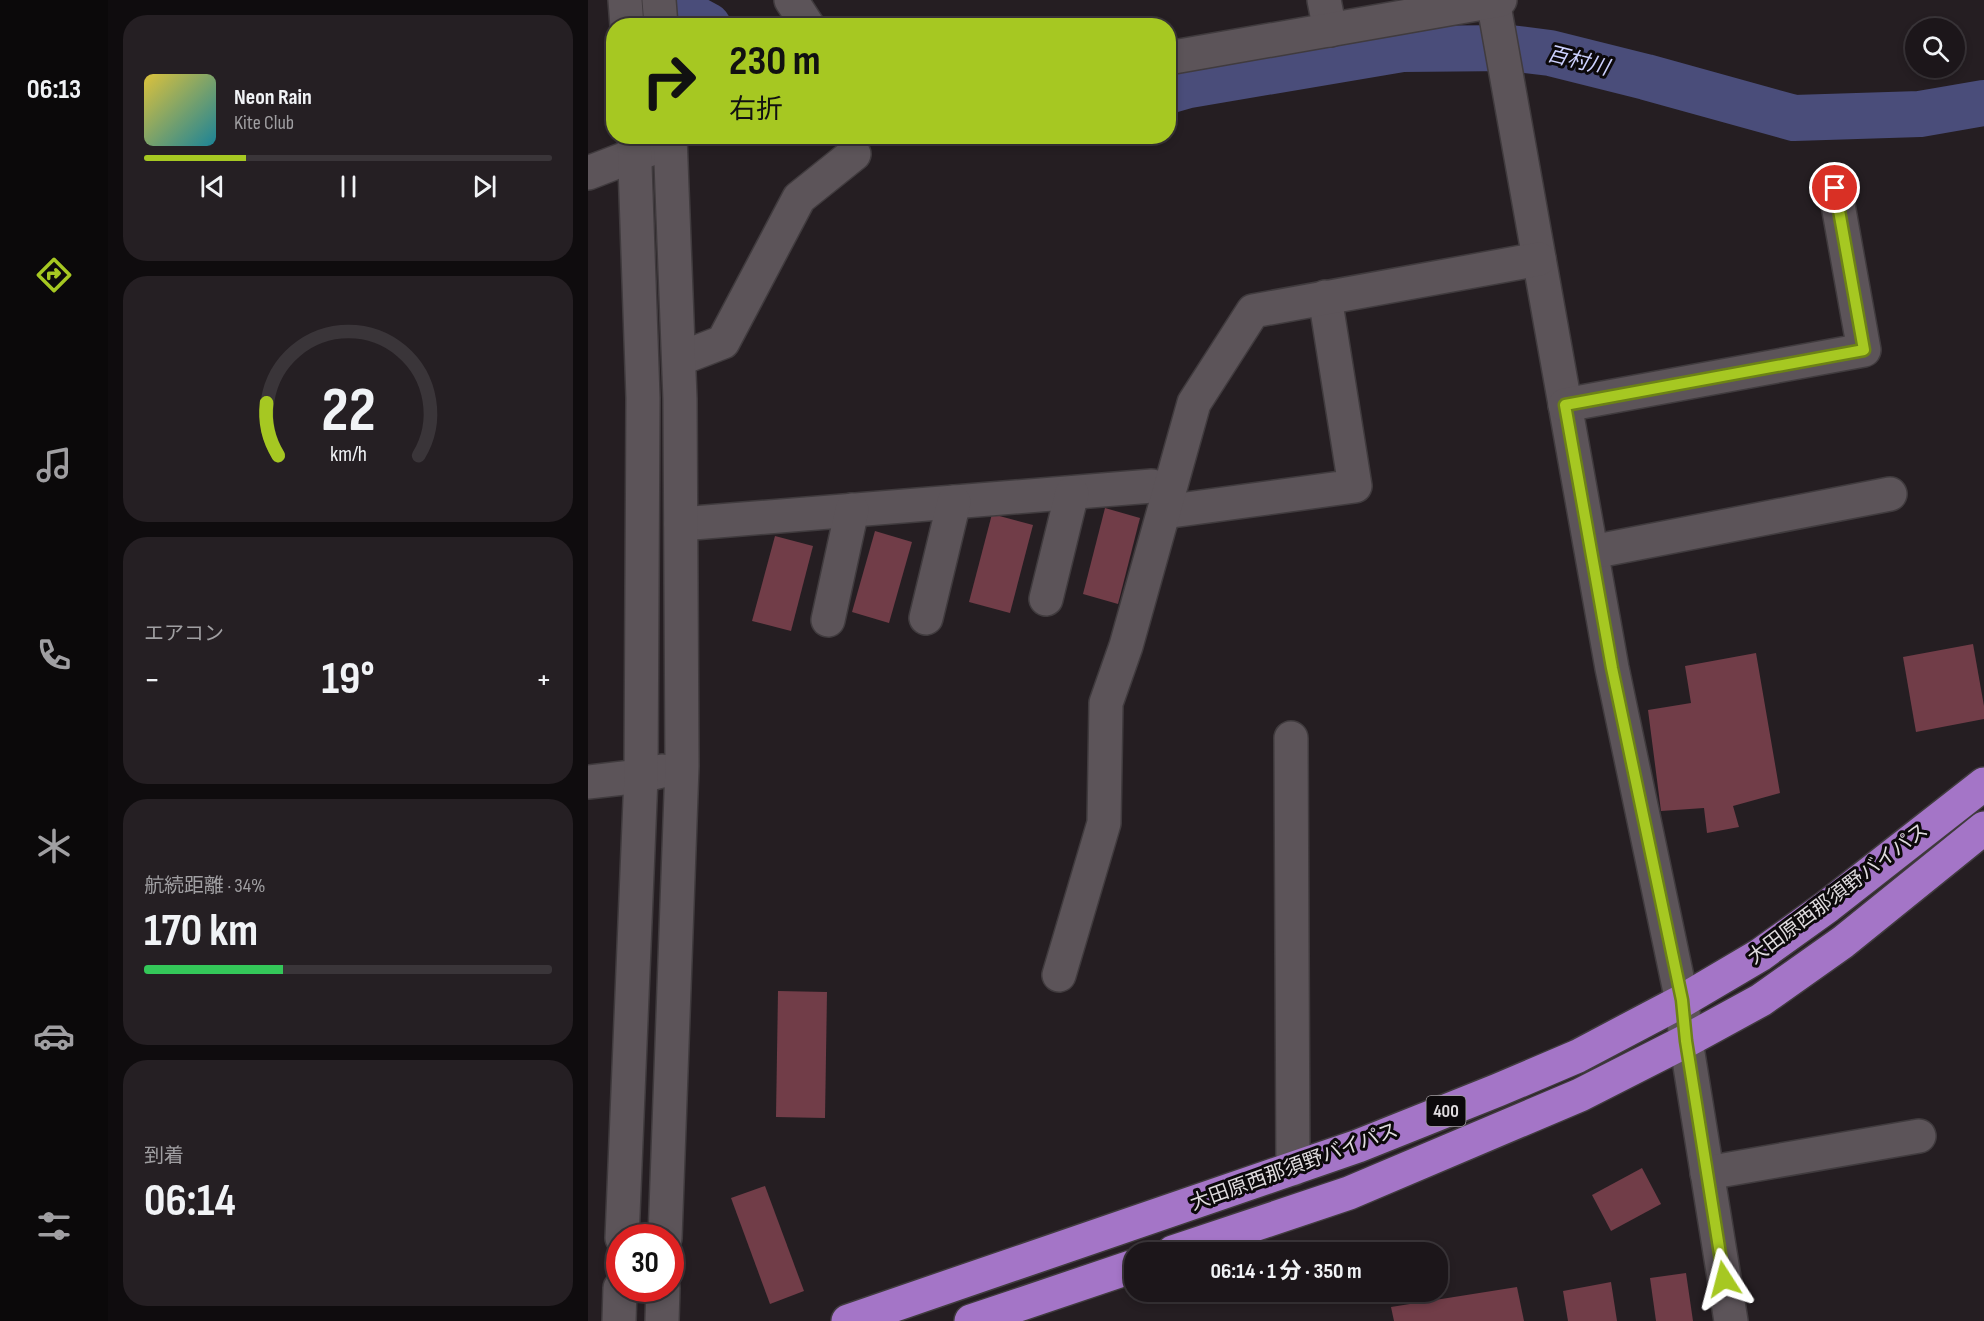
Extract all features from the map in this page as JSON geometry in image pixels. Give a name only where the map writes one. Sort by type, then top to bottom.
[{"type":"highway","name":"大田原西那須野バイパス","points":[[848,1321],[1358,1146],[1558,1064],[1682,1000],[1760,955],[1828,906],[1984,784]]},
{"type":"highway","name":"大田原西那須野バイパス","points":[[1202,1242],[1370,1184],[1580,1095],[1686,1041],[1761,1000],[1844,942],[1984,828]]},
{"type":"highway","points":[[971,1321],[1124,1269]]},
{"type":"street","points":[[791,0],[803,18]]},
{"type":"street","points":[[1176,56],[1327,15],[1496,6],[1612,668],[1682,1000],[1686,1041],[1731,1321]]},
{"type":"street","points":[[666,1224],[682,766],[679,359],[670,144]]},
{"type":"street","points":[[588,173],[635,146],[643,398],[641,776],[623,1224]]},
{"type":"street","points":[[679,359],[723,342],[799,198],[854,154]]},
{"type":"street","points":[[1565,405],[1864,350],[1835,188]]},
{"type":"street","points":[[1059,975],[1104,823],[1106,703],[1126,646],[1158,499],[1194,403],[1253,310],[1539,260]]},
{"type":"street","points":[[681,524],[1072,493],[1158,499],[1355,486],[1325,297]]},
{"type":"street","points":[[1046,599],[1072,493]]},
{"type":"street","points":[[1592,552],[1890,494]]},
{"type":"street","points":[[926,618],[954,502]]},
{"type":"street","points":[[828,620],[852,510]]},
{"type":"street","points":[[1291,738],[1293,1169]]},
{"type":"street","points":[[588,782],[641,776],[682,766]]},
{"type":"street","points":[[1707,1173],[1919,1136]]},
{"type":"street","points":[[619,1321],[620,1302]]},
{"type":"street","points":[[662,1321],[663,1302]]},
{"type":"building","points":[[1105,508],[1140,518],[1118,604],[1083,594]]},
{"type":"building","points":[[992,514],[1033,525],[1010,613],[969,602]]},
{"type":"building","points":[[875,531],[912,542],[889,623],[852,612]]},
{"type":"building","points":[[775,536],[813,546],[791,631],[752,621]]},
{"type":"building","points":[[1973,644],[1984,706],[1984,719],[1916,732],[1903,657]]},
{"type":"building","points":[[1756,653],[1780,793],[1733,806],[1739,827],[1707,833],[1704,808],[1661,811],[1648,710],[1691,703],[1685,666]]},
{"type":"building","points":[[778,991],[827,992],[825,1118],[776,1117]]},
{"type":"building","points":[[1642,1168],[1661,1204],[1611,1231],[1592,1195]]},
{"type":"building","points":[[765,1186],[804,1291],[770,1304],[731,1198]]},
{"type":"building","points":[[1686,1273],[1693,1321],[1656,1321],[1650,1278]]},
{"type":"building","points":[[1611,1282],[1617,1321],[1568,1321],[1563,1291]]},
{"type":"building","points":[[1517,1287],[1524,1321],[1394,1321],[1391,1307],[1422,1302],[1448,1302],[1448,1298]]},
{"type":"waterway","name":"百村川","points":[[661,0],[694,18]]},
{"type":"waterway","name":"百村川","points":[[1176,89],[1402,49],[1510,48],[1550,53],[1794,118],[1920,114],[1984,103]]},
{"type":"route","points":[[1724,1279],[1686,1041],[1682,1000],[1612,668],[1565,405],[1864,350],[1835,188]]}]
